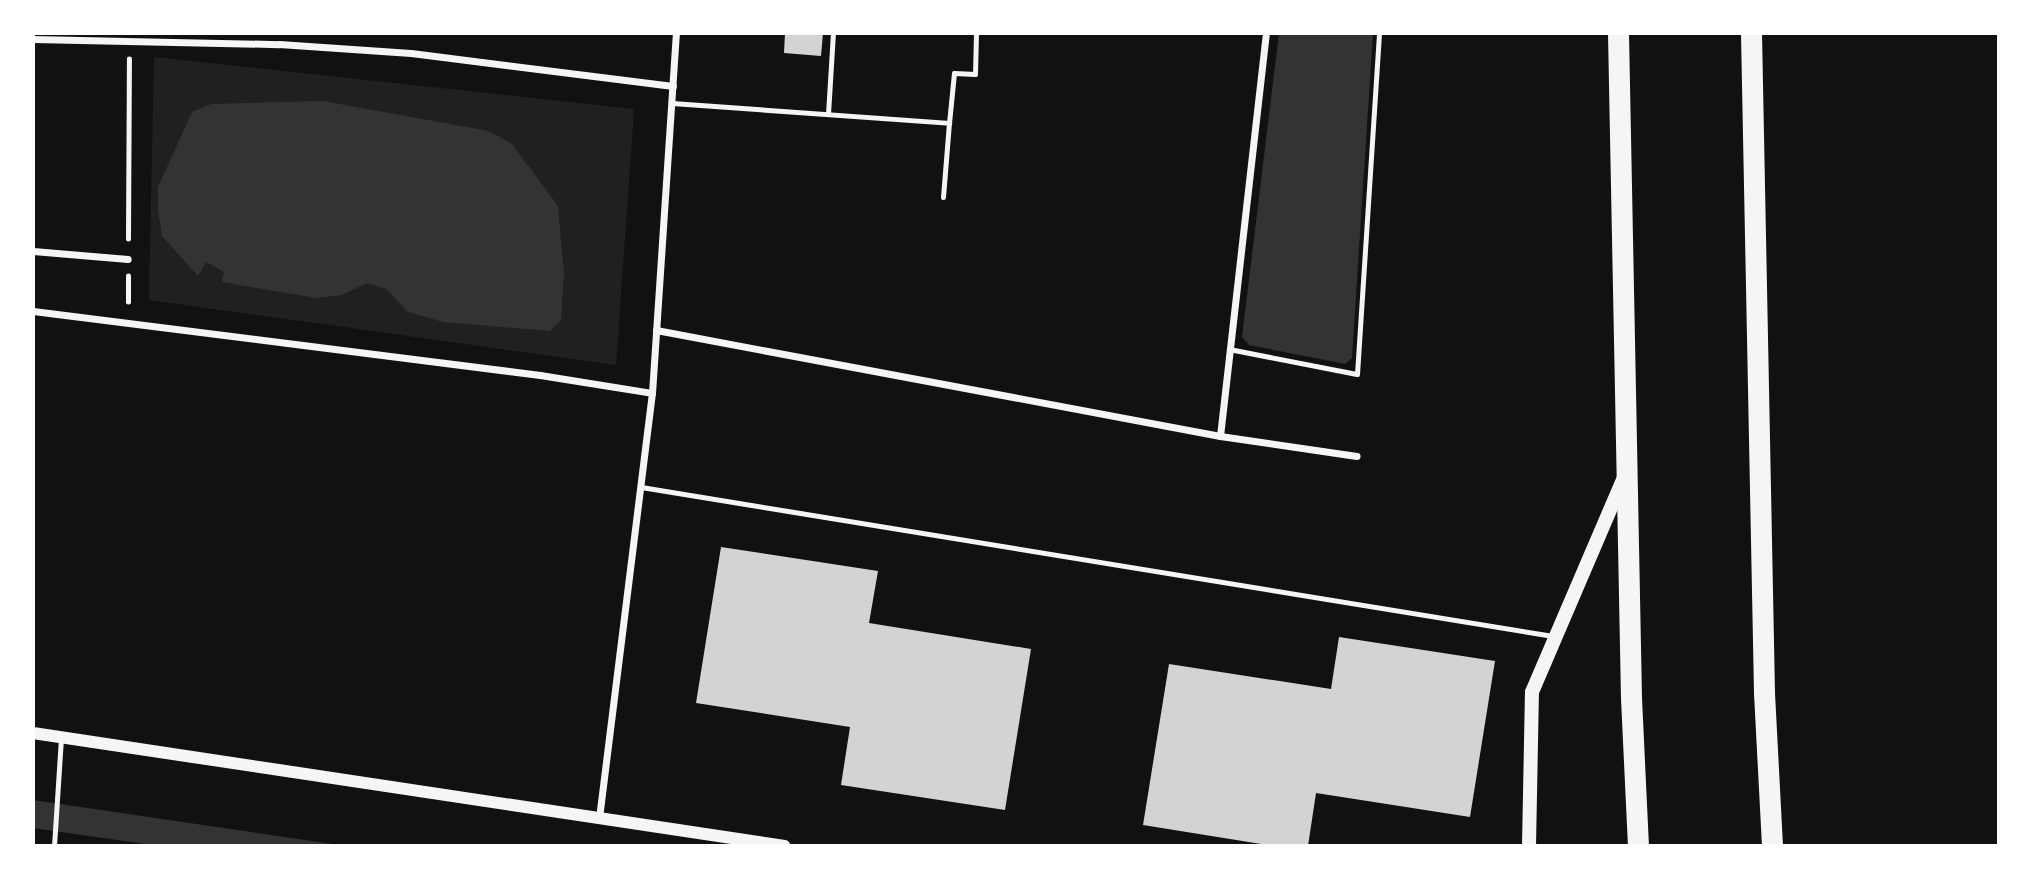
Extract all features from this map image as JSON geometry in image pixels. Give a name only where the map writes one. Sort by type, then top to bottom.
[{"type":"highway","points":[[1618,33],[1631,698],[1638,846]]},
{"type":"highway","points":[[1751,33],[1764,693],[1772,846]]},
{"type":"main road","points":[[1529,846],[1532,692],[1626,472]]},
{"type":"street","points":[[599,818],[652,393],[676,33]]},
{"type":"street","points":[[1220,436],[1266,33]]},
{"type":"street","points":[[33,39],[130,40],[411,54],[673,86]]},
{"type":"street","points":[[33,251],[128,259]]},
{"type":"street","points":[[33,311],[127,321],[652,393]]},
{"type":"street","points":[[656,330],[1220,436],[1357,456]]},
{"type":"street","points":[[33,733],[785,846]]},
{"type":"lane","points":[[828,114],[833,33]]},
{"type":"lane","points":[[943,197],[954,73],[975,74],[976,33]]},
{"type":"lane","points":[[1229,349],[1357,374],[1379,33]]},
{"type":"lane","points":[[672,103],[949,123]]},
{"type":"lane","points":[[641,487],[1556,636]]},
{"type":"lane","points":[[54,846],[61,737]]},
{"type":"path","points":[[127,321],[130,40]]},
{"type":"shaded area","points":[[1279,33],[1373,33],[1352,358],[1345,364],[1249,345],[1242,337]]},
{"type":"shaded area","points":[[154,57],[634,109],[616,365],[149,300]]},
{"type":"shaded area","points":[[323,101],[489,131],[512,144],[558,206],[564,274],[561,320],[550,331],[443,322],[408,312],[386,289],[367,283],[342,295],[317,298],[222,282],[224,272],[206,262],[198,276],[162,236],[158,210],[158,187],[192,112],[211,104]]},
{"type":"shaded area","points":[[33,800],[346,846],[159,846],[33,828]]},
{"type":"building","points":[[785,33],[823,33],[821,56],[784,53]]},
{"type":"building","points":[[721,547],[878,571],[869,623],[1031,649],[1005,810],[841,785],[850,727],[696,703]]},
{"type":"building","points":[[1339,637],[1495,661],[1470,817],[1316,793],[1308,846],[1274,846],[1143,825],[1169,664],[1331,689]]}]
